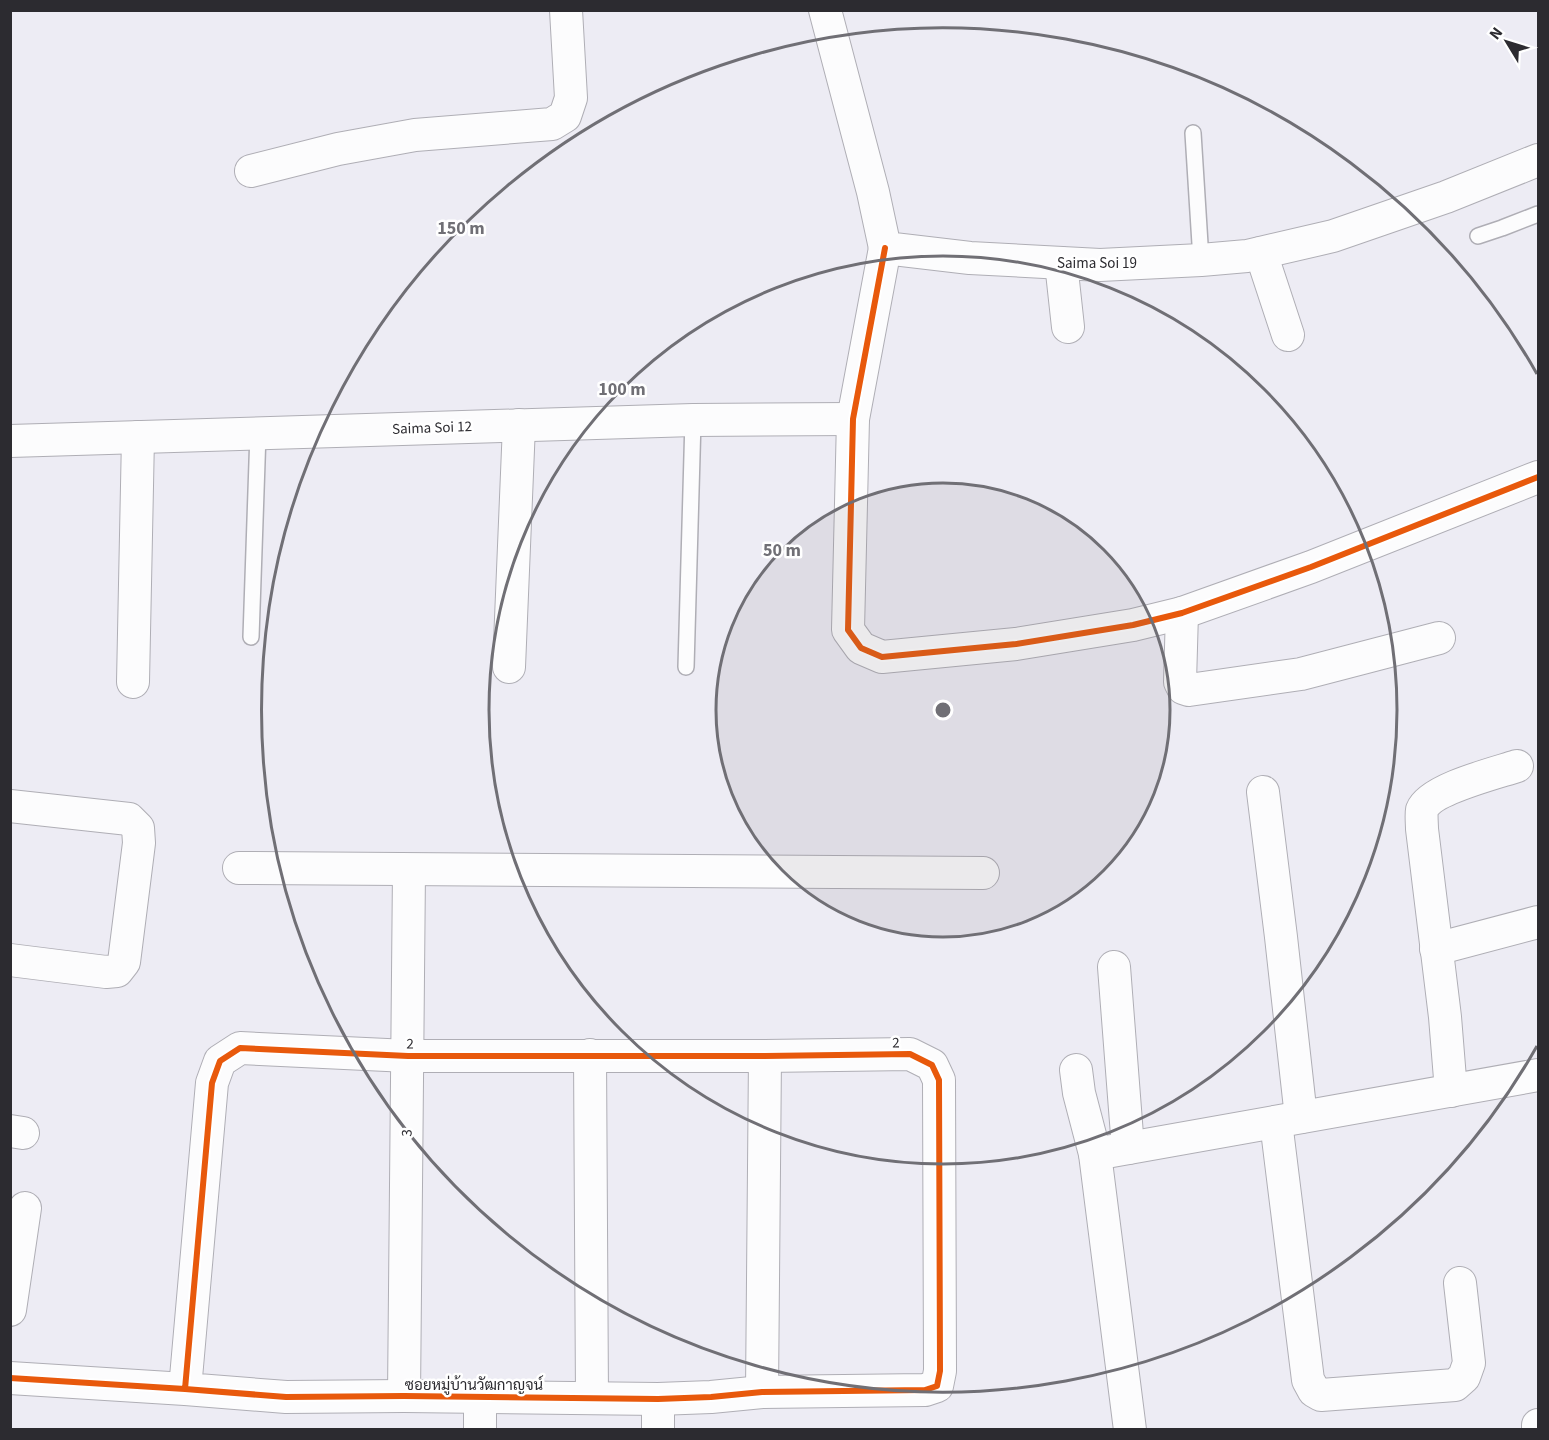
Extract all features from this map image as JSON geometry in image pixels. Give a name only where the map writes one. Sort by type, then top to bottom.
[{"type":"street","points":[[251,171],[338,149],[415,135],[552,124],[565,116],[571,98],[566,10]]},
{"type":"street","points":[[825,10],[873,192],[885,248],[853,419],[848,630],[861,648],[882,657],[1016,644],[1132,625],[1182,613],[1311,567],[1539,477]]},
{"type":"street","name":"Saima Soi 19","points":[[885,248],[970,258],[1100,266],[1247,256],[1333,236],[1446,197],[1539,160]]},
{"type":"street","points":[[1261,253],[1288,335]]},
{"type":"street","points":[[1061,263],[1068,327]]},
{"type":"street","name":"Saima Soi 12","points":[[10,441],[693,420],[853,419]]},
{"type":"street","points":[[509,667],[519,425]]},
{"type":"street","points":[[133,682],[138,437]]},
{"type":"street","points":[[1182,613],[1180,682],[1183,688],[1189,690],[1301,674],[1439,638]]},
{"type":"street","points":[[1451,1090],[1445,1017],[1422,829],[1422,810],[1442,791],[1517,766]]},
{"type":"street","points":[[1263,792],[1281,937],[1289,1119],[1308,1380],[1314,1391],[1321,1395],[1455,1385],[1464,1377],[1469,1363],[1460,1283]]},
{"type":"street","points":[[10,806],[129,819],[138,828],[139,843],[124,962],[117,971],[106,972],[10,960]]},
{"type":"street","points":[[239,868],[983,873]]},
{"type":"street","name":"3","points":[[404,1396],[409,870]]},
{"type":"street","points":[[1436,949],[1539,922]]},
{"type":"street","points":[[1114,967],[1128,1148]]},
{"type":"street","name":"2","points":[[185,1389],[212,1083],[220,1061],[240,1048],[408,1056],[910,1054],[932,1065],[939,1080],[940,1371],[937,1386]]},
{"type":"street","points":[[590,1055],[592,1398]]},
{"type":"street","points":[[762,1392],[765,1056]]},
{"type":"street","points":[[1076,1070],[1079,1093],[1095,1154],[1130,1430]]},
{"type":"street","points":[[1095,1154],[1539,1075]]},
{"type":"street","points":[[10,1310],[25,1208]]},
{"type":"street","name":"ซอยหมู่บ้านวัฒกาญจน์","points":[[10,1378],[286,1397],[480,1396],[658,1399],[762,1392],[925,1390],[937,1386]]},
{"type":"street","points":[[480,1396],[480,1430]]},
{"type":"street","points":[[658,1399],[658,1430]]},
{"type":"lane","points":[[1193,133],[1201,260]]},
{"type":"lane","points":[[1478,236],[1539,214]]},
{"type":"lane","points":[[686,668],[693,420]]},
{"type":"lane","points":[[251,637],[258,434]]},
{"type":"cycle path","points":[[885,248],[853,419],[848,630],[861,648],[882,657],[1016,644],[1133,625],[1182,613],[1311,567],[1538,477]]},
{"type":"cycle path","points":[[10,1378],[286,1397],[658,1399],[762,1392],[925,1390],[937,1386],[940,1371],[939,1080],[932,1065],[910,1054],[408,1056],[240,1048],[220,1061],[212,1083],[185,1389]]}]
